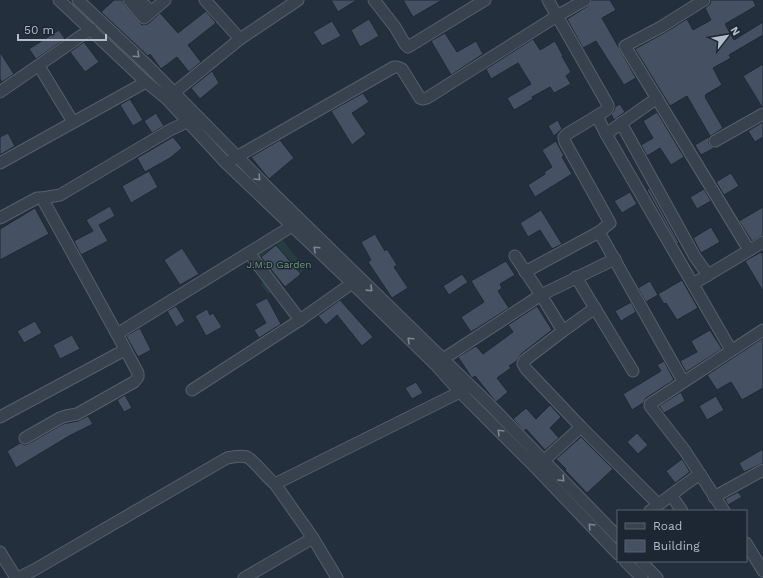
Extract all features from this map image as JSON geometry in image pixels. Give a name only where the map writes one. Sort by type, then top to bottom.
[{"type":"street","points":[[59,0],[146,82],[171,95],[189,121],[226,163],[297,223],[356,280],[443,359],[470,386],[540,465],[616,544]]},
{"type":"street","points":[[78,0],[171,95],[238,156],[297,223]]},
{"type":"street","points":[[129,0],[144,17],[146,17],[165,0]]},
{"type":"street","points":[[139,0],[152,11]]},
{"type":"street","points":[[205,0],[240,39]]},
{"type":"street","points":[[171,95],[240,39],[298,0]]},
{"type":"street","points":[[379,2],[408,47],[484,0]]},
{"type":"street","points":[[525,272],[610,225],[610,222],[565,142],[564,137],[607,110],[608,105],[548,0]]},
{"type":"street","points":[[226,163],[397,66],[402,69],[420,98],[427,98],[585,0]]},
{"type":"street","points":[[704,0],[661,27],[625,46],[749,250]]},
{"type":"street","points":[[0,92],[91,30]]},
{"type":"street","points":[[39,66],[73,122]]},
{"type":"street","points":[[0,163],[146,82]]},
{"type":"street","points":[[606,134],[657,98]]},
{"type":"street","points":[[716,141],[763,114]]},
{"type":"street","points":[[597,116],[731,350]]},
{"type":"street","points":[[0,218],[37,198],[60,195],[170,130],[189,121]]},
{"type":"street","points":[[621,123],[696,257],[708,275]]},
{"type":"street","points":[[25,438],[60,418],[77,414],[134,382],[138,378],[138,373],[42,198]]},
{"type":"street","points":[[117,334],[297,223]]},
{"type":"street","points":[[599,232],[683,381]]},
{"type":"street","points":[[693,284],[763,242]]},
{"type":"street","points":[[249,253],[300,320]]},
{"type":"street","points":[[515,256],[563,331]]},
{"type":"street","points":[[443,359],[541,295],[615,259]]},
{"type":"street","points":[[576,277],[632,371]]},
{"type":"street","points":[[192,390],[300,320],[356,280]]},
{"type":"street","points":[[356,280],[461,393],[540,465]]},
{"type":"street","points":[[595,308],[524,360],[523,364],[581,427],[658,504]]},
{"type":"street","points":[[723,510],[700,474],[650,405],[651,402],[763,330]]},
{"type":"street","points":[[0,417],[122,352],[124,347]]},
{"type":"street","points":[[275,484],[461,393],[470,386]]},
{"type":"street","points":[[540,465],[581,427]]},
{"type":"street","points":[[0,552],[17,578],[34,570],[227,458],[238,456],[247,457],[259,468],[266,478],[275,484],[313,538],[337,578]]},
{"type":"street","points":[[714,497],[763,470]]},
{"type":"street","points":[[651,510],[700,474]]},
{"type":"street","points":[[671,495],[681,510]]},
{"type":"street","points":[[244,578],[313,538]]},
{"type":"street","points":[[747,545],[763,571]]},
{"type":"street","points":[[626,562],[642,578]]},
{"type":"street","points":[[642,562],[657,578]]},
{"type":"green space","name":"J.M.D Garden","points":[[281,238],[306,269],[268,294],[261,284],[267,279],[253,258]]},
{"type":"building","points":[[114,0],[122,0],[142,25],[148,24],[160,13],[178,33],[206,11],[216,23],[188,45],[201,62],[189,72],[177,57],[161,69],[150,54],[148,56],[101,12]]},
{"type":"building","points":[[331,0],[357,0],[338,12]]},
{"type":"building","points":[[403,0],[442,0],[413,17]]},
{"type":"building","points":[[592,0],[610,0],[616,10],[602,18],[636,78],[624,85],[596,41],[583,48],[567,19],[588,6]]},
{"type":"building","points":[[711,0],[753,0],[756,6],[725,24],[734,40],[763,22],[763,35],[729,55],[731,58],[713,68],[722,85],[705,95],[705,97],[723,128],[709,137],[709,144],[714,148],[701,155],[695,145],[710,136],[687,96],[670,106],[635,49],[687,19],[693,30],[711,20],[705,8],[710,4]]},
{"type":"building","points":[[369,19],[379,36],[360,47],[351,30]]},
{"type":"building","points":[[332,21],[341,36],[322,46],[313,32]]},
{"type":"building","points":[[59,30],[65,39],[36,59],[29,49]]},
{"type":"building","points":[[445,33],[457,52],[476,41],[483,54],[451,75],[431,41]]},
{"type":"building","points":[[533,39],[540,50],[555,41],[571,72],[566,76],[571,84],[554,93],[550,87],[532,97],[533,99],[514,110],[507,98],[531,84],[518,63],[491,79],[486,69]]},
{"type":"building","points":[[84,42],[99,62],[85,72],[70,52]]},
{"type":"building","points":[[0,52],[14,74],[2,82],[0,79]]},
{"type":"building","points":[[763,64],[763,107],[762,107],[743,76]]},
{"type":"building","points":[[212,71],[219,83],[200,99],[191,88]]},
{"type":"building","points":[[363,93],[369,102],[352,113],[366,134],[352,145],[331,111]]},
{"type":"building","points":[[130,99],[143,120],[133,126],[120,105]]},
{"type":"building","points":[[620,104],[625,112],[614,120],[611,114],[615,107]]},
{"type":"building","points":[[657,112],[684,157],[671,165],[660,148],[647,156],[641,145],[653,138],[643,121]]},
{"type":"building","points":[[156,113],[164,126],[152,133],[144,121]]},
{"type":"building","points":[[558,120],[562,129],[554,136],[548,126]]},
{"type":"building","points":[[763,122],[763,137],[755,142],[748,131]]},
{"type":"building","points":[[8,133],[15,146],[0,155],[0,137]]},
{"type":"building","points":[[173,137],[182,148],[170,158],[145,172],[137,158]]},
{"type":"building","points":[[280,140],[294,158],[269,179],[251,157]]},
{"type":"building","points":[[556,141],[564,156],[562,157],[572,174],[535,197],[528,185],[545,174],[544,172],[552,167],[542,150]]},
{"type":"building","points":[[149,171],[158,187],[131,203],[122,186]]},
{"type":"building","points":[[731,173],[739,186],[724,195],[716,182]]},
{"type":"building","points":[[649,188],[679,243],[677,244],[647,190]]},
{"type":"building","points":[[704,189],[711,201],[697,209],[690,197]]},
{"type":"building","points":[[630,192],[637,204],[622,213],[614,201]]},
{"type":"building","points":[[110,206],[115,216],[99,225],[108,241],[81,255],[74,241],[93,231],[86,220]]},
{"type":"building","points":[[763,207],[763,235],[752,241],[739,221]]},
{"type":"building","points":[[35,208],[49,234],[0,260],[0,229]]},
{"type":"building","points":[[541,210],[562,244],[552,249],[540,230],[528,237],[520,223]]},
{"type":"building","points":[[711,227],[720,242],[701,253],[693,238]]},
{"type":"building","points":[[375,234],[385,251],[387,249],[397,265],[394,267],[408,288],[392,298],[368,262],[371,260],[361,242]]},
{"type":"building","points":[[276,245],[301,274],[285,287],[261,257]]},
{"type":"building","points":[[182,248],[199,274],[180,285],[164,260]]},
{"type":"building","points":[[761,252],[763,255],[763,291],[745,261]]},
{"type":"building","points":[[506,261],[515,275],[500,284],[502,288],[498,291],[509,308],[471,332],[461,317],[484,302],[471,281]]},
{"type":"building","points":[[462,274],[468,282],[449,295],[443,286]]},
{"type":"building","points":[[682,280],[698,308],[677,320],[658,294]]},
{"type":"building","points":[[650,281],[658,295],[646,302],[638,288]]},
{"type":"building","points":[[267,298],[281,324],[259,338],[254,330],[266,323],[255,304]]},
{"type":"building","points":[[340,300],[373,337],[362,346],[337,315],[326,325],[318,316]]},
{"type":"building","points":[[631,302],[636,312],[621,321],[615,311]]},
{"type":"building","points":[[176,306],[185,321],[176,327],[167,311]]},
{"type":"building","points":[[537,306],[552,330],[521,354],[517,361],[509,366],[511,368],[497,378],[508,392],[496,402],[475,376],[472,378],[458,357],[476,346],[483,354],[513,332],[508,325]]},
{"type":"building","points":[[207,309],[210,315],[213,313],[222,327],[206,336],[195,316]]},
{"type":"building","points":[[35,321],[42,333],[24,343],[17,331]]},
{"type":"building","points":[[140,328],[151,350],[138,357],[126,336]]},
{"type":"building","points":[[710,330],[722,349],[686,372],[680,361],[697,352],[691,341]]},
{"type":"building","points":[[72,335],[80,349],[60,359],[53,345]]},
{"type":"building","points":[[763,338],[763,388],[742,400],[731,382],[717,390],[707,375]]},
{"type":"building","points":[[664,361],[674,380],[646,398],[643,403],[632,410],[623,394],[661,371],[657,365]]},
{"type":"building","points":[[416,382],[423,393],[412,399],[405,388]]},
{"type":"building","points":[[681,392],[685,401],[664,413],[659,406]]},
{"type":"building","points":[[125,395],[132,408],[124,412],[117,400]]},
{"type":"building","points":[[716,396],[724,410],[707,420],[699,406]]},
{"type":"building","points":[[550,405],[561,417],[550,428],[559,438],[545,450],[526,429],[524,431],[513,419],[526,408],[536,419]]},
{"type":"building","points":[[88,416],[93,424],[69,436],[16,468],[7,451],[20,443],[25,445],[28,444],[63,424],[78,421]]},
{"type":"building","points":[[637,433],[648,445],[638,454],[627,442]]},
{"type":"building","points":[[581,437],[613,469],[587,493],[556,459]]},
{"type":"building","points":[[763,449],[763,463],[744,472],[739,463]]},
{"type":"building","points":[[682,459],[690,472],[675,483],[666,471]]},
{"type":"building","points":[[738,492],[742,497],[728,505],[725,499]]}]
